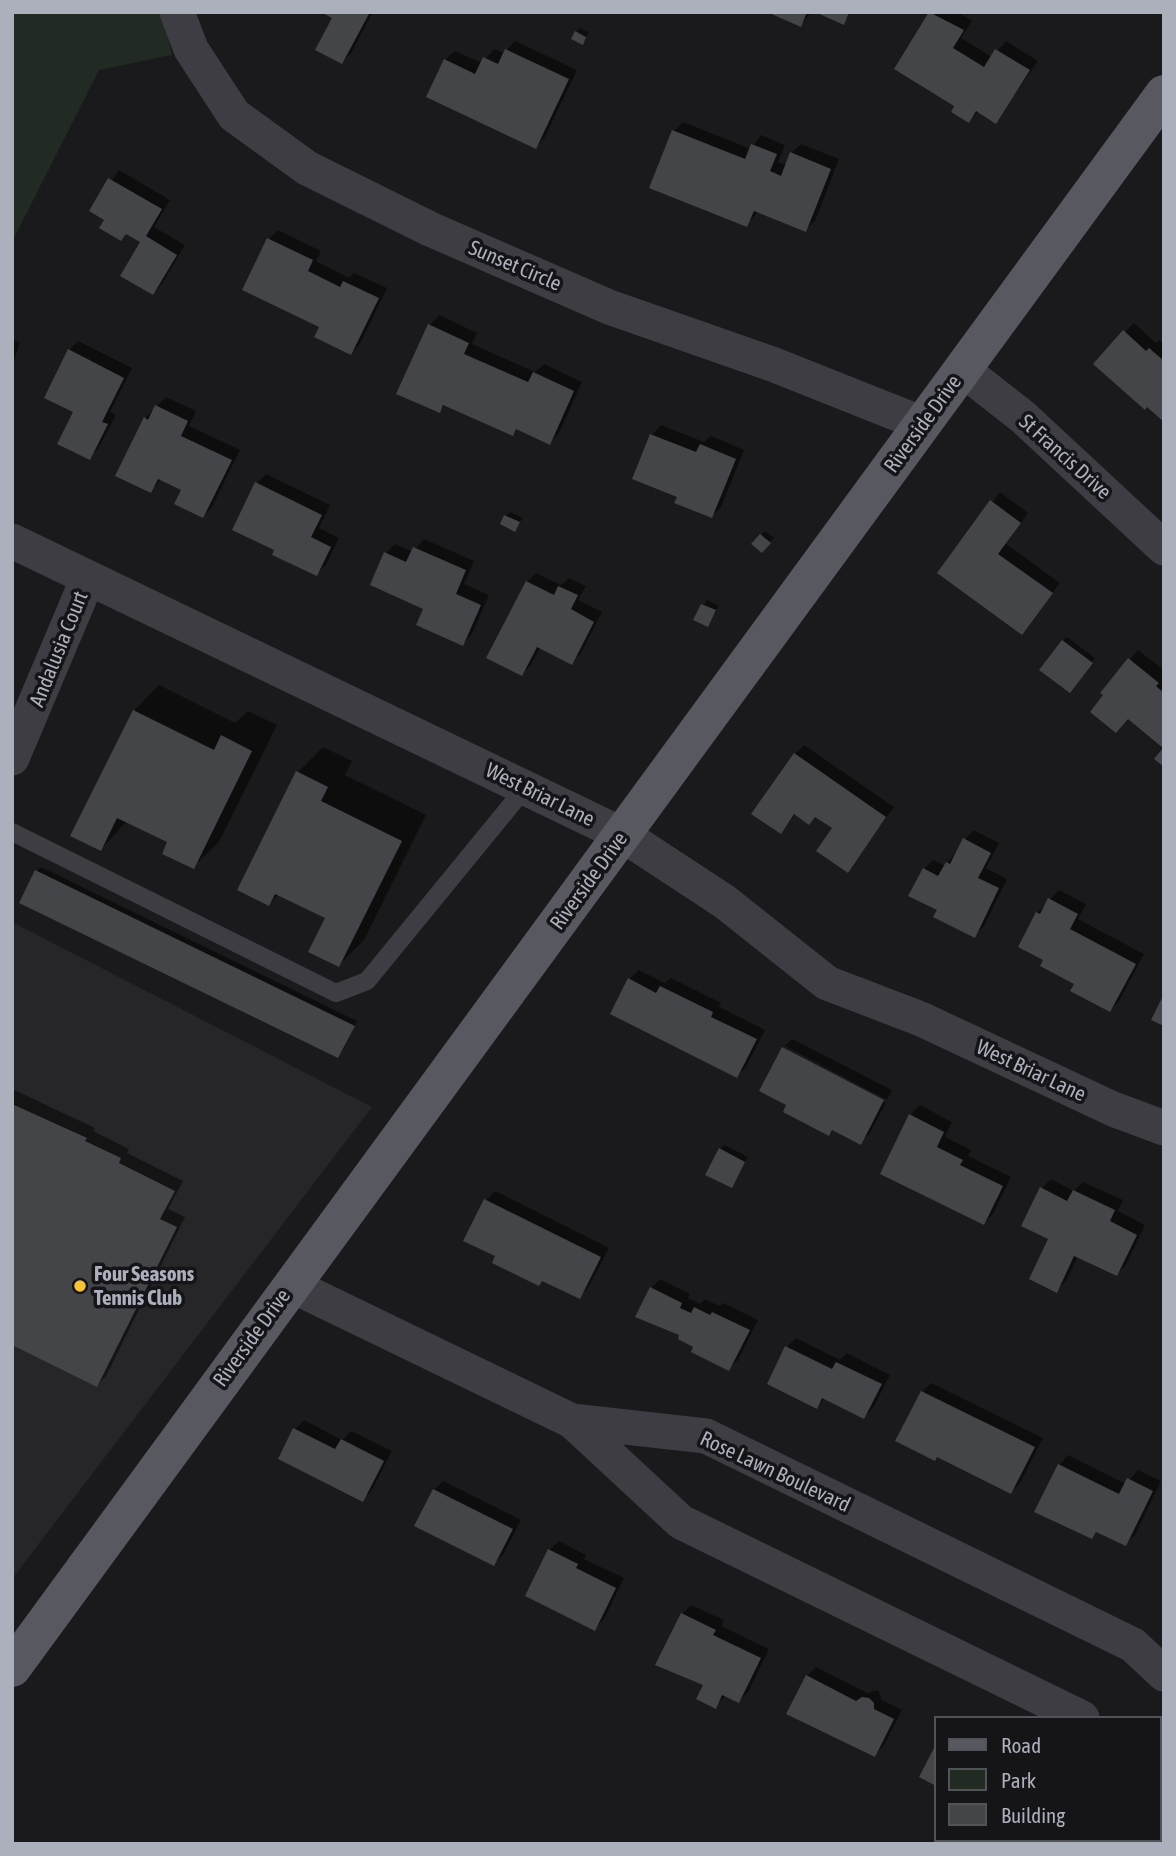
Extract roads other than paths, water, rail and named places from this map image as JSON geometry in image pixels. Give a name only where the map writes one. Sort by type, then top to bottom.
[{"type":"main road","name":"Riverside Drive","points":[[12,1668],[1164,93]]},
{"type":"street","name":"Sunset Circle","points":[[177,12],[191,49],[234,115],[307,168],[430,229],[609,307],[772,364],[923,424]]},
{"type":"street","name":"St Francis Drive","points":[[962,370],[1023,417],[1164,548]]},
{"type":"street","name":"West Briar Lane","points":[[12,541],[622,835],[725,902],[827,983],[921,1019],[1112,1109],[1164,1128]]},
{"type":"street","name":"Andalusia Court","points":[[12,758],[88,578]]},
{"type":"street","name":"Rose Lawn Boulevard","points":[[291,1285],[572,1421],[706,1436],[1133,1645],[1164,1674]]},
{"type":"street","points":[[572,1421],[681,1522],[1078,1716]]},
{"type":"lane","points":[[12,832],[336,993],[367,981],[524,788]]},
{"type":"place","name":"Four Seasons Tennis Club","points":[[80,1286]]}]
